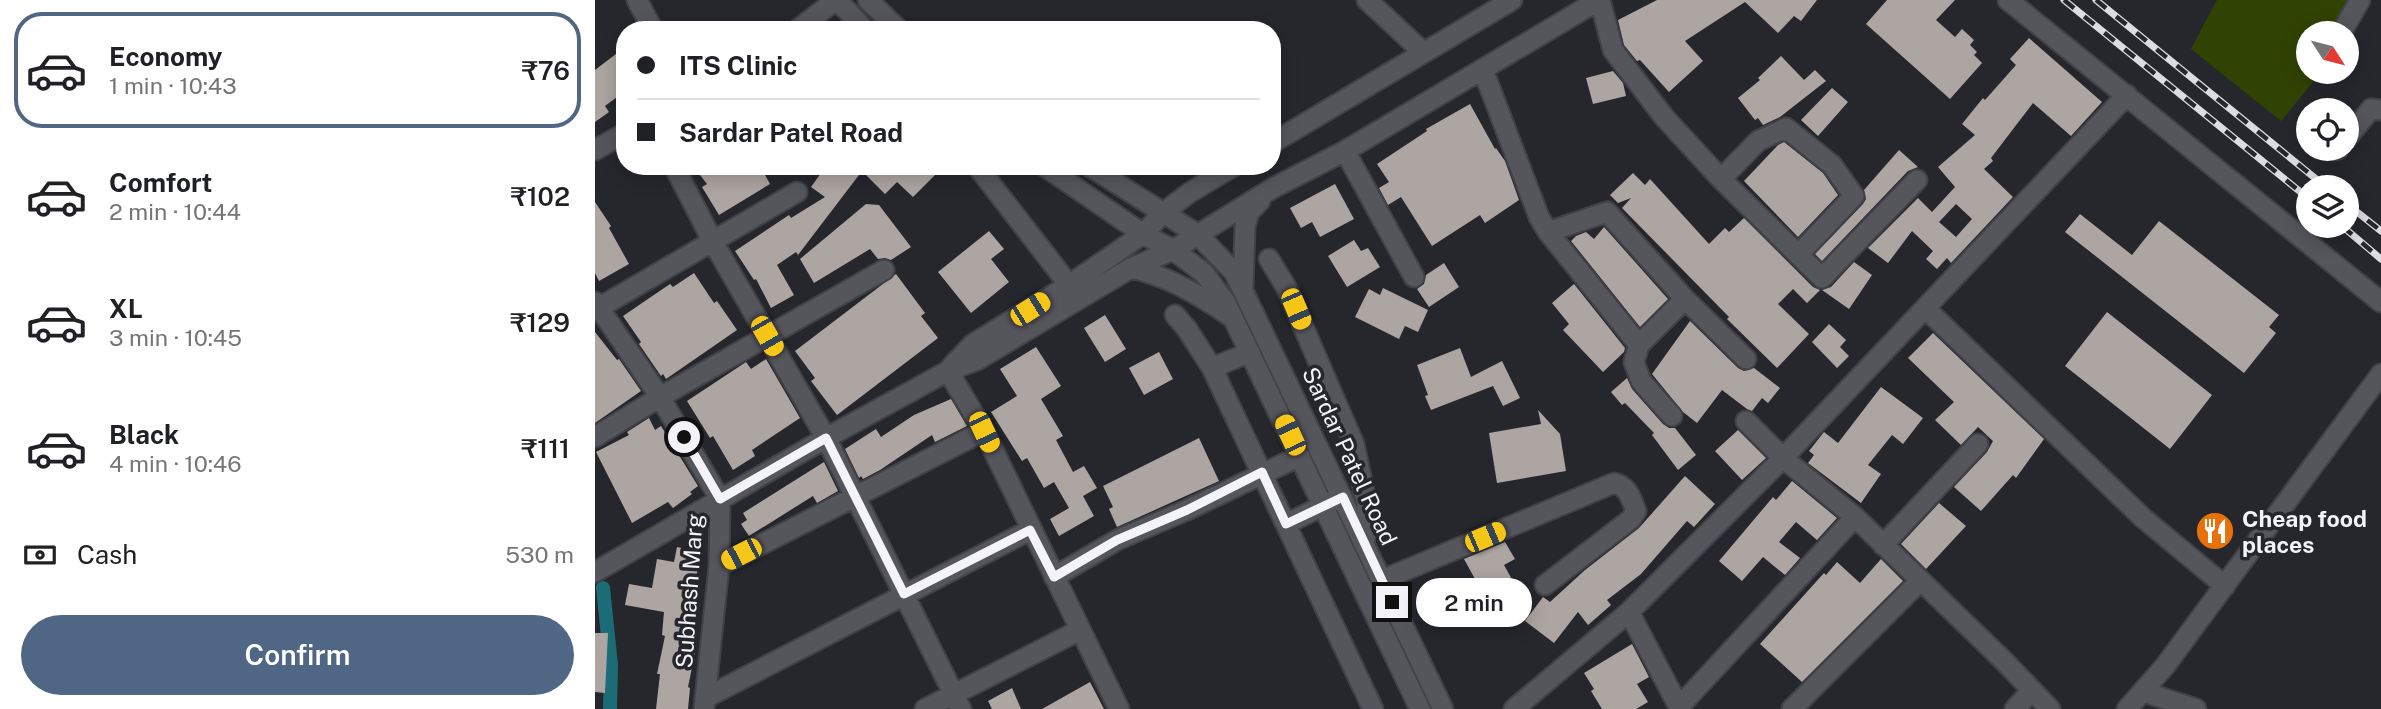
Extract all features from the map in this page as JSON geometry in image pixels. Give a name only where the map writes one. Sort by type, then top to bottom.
[{"type":"street","points":[[637,0],[648,21]]},
{"type":"street","points":[[809,21],[837,0],[857,21]]},
{"type":"street","points":[[869,0],[890,21]]},
{"type":"street","points":[[1367,0],[1423,52]]},
{"type":"street","points":[[1281,138],[1513,0]]},
{"type":"street","points":[[595,572],[948,370],[977,360],[1131,268],[1173,250],[1273,188],[1345,151],[1599,0],[1613,50],[1664,117],[1721,179],[1822,278],[1917,180]]},
{"type":"street","points":[[2008,0],[2381,302]]},
{"type":"street","points":[[2348,21],[2360,0]]},
{"type":"street","points":[[1483,70],[1539,217],[1548,232],[1639,345]]},
{"type":"street","points":[[1514,709],[1629,612],[1783,458],[2127,95]]},
{"type":"street","points":[[2359,123],[2371,109],[2381,110]]},
{"type":"street","points":[[1721,179],[1758,141],[1786,128],[1832,165],[1854,196],[1798,255]]},
{"type":"street","points":[[595,150],[616,138]]},
{"type":"street","points":[[1345,151],[1414,277]]},
{"type":"street","points":[[679,175],[713,242],[826,438],[957,702]]},
{"type":"street","points":[[984,175],[1069,285]]},
{"type":"street","name":"Sardar Patel Road","points":[[1057,175],[1204,273],[1226,303],[1420,709]]},
{"type":"street","name":"Sardar Patel Road","points":[[1103,175],[1197,234],[1234,272],[1443,709]]},
{"type":"street","points":[[948,370],[973,344],[1069,285],[1143,234],[1163,213],[1189,193],[1219,175]]},
{"type":"street","points":[[1243,289],[1245,227],[1249,212],[1273,188]]},
{"type":"street","points":[[596,306],[797,192]]},
{"type":"street","points":[[1548,232],[1607,212],[1685,299],[1746,359]]},
{"type":"street","points":[[1269,259],[1286,287],[1354,444],[1369,526],[1361,535],[1338,537]]},
{"type":"street","points":[[1131,268],[1151,272],[1194,292],[1234,319]]},
{"type":"street","points":[[595,437],[660,397],[884,270]]},
{"type":"street","points":[[1672,416],[1641,381],[1634,362],[1639,345],[1685,299]]},
{"type":"street","name":"Subhash Marg","points":[[596,306],[660,397],[720,499],[719,566],[705,703]]},
{"type":"street","points":[[1925,308],[2144,518],[2225,586]]},
{"type":"street","points":[[1175,315],[1212,368],[1373,709]]},
{"type":"street","points":[[1212,368],[1250,352]]},
{"type":"street","points":[[948,370],[984,432],[1119,709]]},
{"type":"street","points":[[2127,709],[2144,692],[2225,586],[2381,374]]},
{"type":"street","points":[[1746,421],[1783,458],[1855,517],[2050,709]]},
{"type":"street","points":[[719,566],[984,432]]},
{"type":"street","points":[[1883,545],[1978,444]]},
{"type":"street","points":[[1054,577],[1117,540],[1300,456]]},
{"type":"street","points":[[1382,580],[1613,483],[1621,485],[1628,491],[1636,511],[1631,519],[1545,585]]},
{"type":"street","points":[[1286,524],[1343,497]]},
{"type":"street","points":[[1629,612],[1679,708],[1855,517]]},
{"type":"street","points":[[705,703],[904,594],[1030,530]]},
{"type":"street","points":[[1792,709],[1920,581]]},
{"type":"street","points":[[925,709],[957,702],[1080,630]]},
{"type":"street","points":[[2015,709],[2032,690]]},
{"type":"street","points":[[2144,692],[2196,709]]},
{"type":"green space","points":[[2217,0],[2363,0],[2350,21],[2296,21],[2296,84],[2311,84],[2300,98],[2296,98],[2296,103],[2281,121],[2191,49]]},
{"type":"building","points":[[1657,0],[1817,0],[1801,21],[1794,16],[1778,33],[1745,2],[1685,41],[1703,61],[1669,92],[1624,45],[1618,20]]},
{"type":"building","points":[[1887,0],[1955,0],[1936,20],[1955,37],[1962,29],[1974,40],[1970,45],[1977,52],[1974,55],[1982,63],[1950,99],[1866,24]]},
{"type":"building","points":[[2029,38],[2102,102],[2071,136],[2033,103],[1991,158],[1993,161],[1984,169],[2013,197],[1951,263],[1947,258],[1937,269],[1926,259],[1933,251],[1912,231],[1888,263],[1868,248],[1918,198],[1932,212],[1955,187],[1938,167],[1975,135],[1962,124],[2016,65],[2010,59]],"holes":[[[1956,204],[1972,219],[1956,237],[1939,222]]]},
{"type":"building","points":[[616,54],[616,98],[605,106],[609,112],[595,122],[595,70]]},
{"type":"building","points":[[1781,56],[1804,80],[1815,70],[1826,81],[1780,117],[1763,125],[1758,118],[1755,120],[1738,98],[1760,80],[1758,78]]},
{"type":"building","points":[[1613,71],[1623,83],[1626,96],[1593,104],[1586,78]]},
{"type":"building","points":[[1832,88],[1848,102],[1818,136],[1801,120]]},
{"type":"building","points":[[1470,104],[1495,149],[1505,161],[1519,200],[1485,223],[1480,215],[1432,246],[1401,197],[1388,205],[1379,188],[1389,182],[1377,164],[1427,131],[1426,129]]},
{"type":"building","points":[[1784,142],[1823,173],[1838,195],[1798,237],[1744,181]]},
{"type":"building","points":[[1899,150],[1918,167],[1908,171],[1822,261],[1815,254],[1863,204],[1866,199],[1864,190]]},
{"type":"building","points":[[1633,173],[1645,185],[1650,179],[1709,244],[1725,228],[1729,232],[1744,218],[1813,287],[1820,290],[1807,303],[1793,289],[1778,304],[1809,334],[1777,368],[1622,208],[1631,198],[1618,203],[1610,195]]},
{"type":"building","points":[[700,175],[765,175],[770,184],[719,215],[702,187],[707,184]]},
{"type":"building","points":[[820,175],[859,175],[798,255],[796,252],[777,265],[794,295],[771,308],[756,279],[754,280],[735,251],[789,215],[791,218],[825,197],[811,187]]},
{"type":"building","points":[[866,175],[935,175],[913,197],[897,182],[885,194]]},
{"type":"building","points":[[1335,184],[1354,219],[1320,237],[1312,222],[1301,228],[1290,208]]},
{"type":"building","points":[[595,202],[611,226],[609,228],[629,264],[599,281],[595,273]]},
{"type":"building","points":[[866,204],[879,205],[911,247],[891,260],[878,259],[870,249],[814,283],[800,259]]},
{"type":"building","points":[[2080,214],[2132,255],[2159,221],[2279,315],[2269,327],[2276,333],[2244,373],[2065,232]]},
{"type":"building","points":[[1604,227],[1668,299],[1640,327],[1571,241],[1586,232],[1594,239]]},
{"type":"building","points":[[989,231],[1004,249],[991,259],[1009,282],[971,313],[938,272]]},
{"type":"building","points":[[1354,240],[1361,251],[1368,248],[1380,267],[1347,287],[1328,256]]},
{"type":"building","points":[[1854,262],[1872,275],[1849,309],[1822,290],[1831,287]]},
{"type":"building","points":[[1444,263],[1459,287],[1429,307],[1417,289],[1424,284],[1426,275]]},
{"type":"building","points":[[694,273],[714,303],[717,301],[737,330],[666,379],[663,374],[661,376],[639,344],[641,342],[623,316],[670,284],[673,287]]},
{"type":"building","points":[[896,274],[925,313],[921,316],[938,338],[837,415],[811,381],[815,378],[795,351]]},
{"type":"building","points":[[1574,284],[1625,348],[1603,372],[1563,330],[1569,324],[1552,303]]},
{"type":"building","points":[[1383,288],[1428,310],[1418,332],[1405,326],[1399,339],[1355,317],[1369,289],[1380,295]]},
{"type":"building","points":[[2107,312],[2212,395],[2170,449],[2065,366]]},
{"type":"building","points":[[1105,315],[1126,349],[1105,362],[1084,328]]},
{"type":"building","points":[[1690,321],[1738,368],[1744,371],[1754,368],[1780,388],[1768,403],[1762,398],[1752,411],[1722,390],[1697,423],[1683,412],[1652,374]]},
{"type":"building","points":[[1829,324],[1846,340],[1840,347],[1849,356],[1837,368],[1812,342]]},
{"type":"building","points":[[595,332],[617,360],[619,359],[641,391],[595,423]]},
{"type":"building","points":[[1933,333],[2044,439],[2016,478],[2013,475],[1981,511],[1954,487],[1987,452],[1993,441],[1978,427],[1961,445],[1935,420],[1954,402],[1908,358]]},
{"type":"building","points":[[1036,347],[1061,386],[1041,399],[1063,436],[1056,440],[1073,472],[1084,466],[1097,488],[1083,496],[1094,516],[1059,536],[1050,519],[1069,508],[1054,482],[1044,488],[1027,458],[1022,461],[991,412],[1017,396],[1000,369]]},
{"type":"building","points":[[1460,348],[1471,377],[1502,361],[1520,398],[1503,406],[1493,386],[1431,410],[1417,365]]},
{"type":"building","points":[[1159,352],[1173,379],[1144,395],[1129,368]]},
{"type":"building","points":[[766,359],[800,418],[752,450],[755,456],[733,470],[713,436],[710,438],[687,401],[746,362],[751,369]]},
{"type":"building","points":[[1627,378],[1632,389],[1663,424],[1675,428],[1696,455],[1678,470],[1652,435],[1654,433],[1611,392]]},
{"type":"building","points":[[1881,387],[1923,418],[1903,444],[1892,435],[1868,465],[1881,474],[1861,503],[1808,463],[1814,455],[1809,451],[1824,432],[1838,443]]},
{"type":"building","points":[[951,399],[967,426],[935,442],[932,435],[880,470],[863,479],[861,476],[859,478],[845,449],[876,429],[881,437],[914,415]]},
{"type":"building","points":[[1538,410],[1560,434],[1566,471],[1497,483],[1489,433],[1541,424]]},
{"type":"building","points":[[649,418],[655,430],[661,426],[698,486],[673,508],[668,502],[632,523],[596,452],[629,435],[627,432]]},
{"type":"building","points":[[1738,430],[1766,458],[1742,480],[1715,451]]},
{"type":"building","points":[[1199,438],[1219,481],[1117,527],[1109,509],[1113,507],[1103,486]]},
{"type":"building","points":[[824,462],[838,491],[817,503],[813,496],[749,536],[741,524],[747,520],[743,513]]},
{"type":"building","points":[[1685,476],[1715,504],[1694,527],[1687,521],[1641,574],[1607,600],[1611,605],[1588,625],[1578,612],[1554,643],[1525,621],[1543,597],[1550,602],[1585,570],[1639,528]]},
{"type":"building","points":[[1792,481],[1837,518],[1817,540],[1796,522],[1779,542],[1800,558],[1785,575],[1763,557],[1742,581],[1719,561],[1773,497],[1776,500]]},
{"type":"building","points":[[1939,503],[1966,526],[1926,569],[1901,544]]},
{"type":"building","points":[[1505,542],[1515,559],[1504,565],[1519,592],[1505,600],[1507,604],[1493,612],[1464,559]]},
{"type":"building","points":[[677,547],[701,552],[692,599],[697,599],[692,642],[697,643],[688,687],[688,709],[656,709],[660,674],[657,674],[665,636],[662,635],[664,612],[625,605],[629,584],[652,588],[657,559],[674,562]]},
{"type":"building","points":[[1881,559],[1903,581],[1802,682],[1760,644],[1837,562],[1860,583]]},
{"type":"building","points":[[595,633],[608,633],[605,693],[595,692]]},
{"type":"building","points":[[1632,644],[1649,677],[1637,684],[1648,702],[1636,709],[1602,709],[1584,673]]},
{"type":"building","points":[[1090,682],[1104,709],[1042,709]]},
{"type":"building","points":[[1012,688],[1021,709],[992,709],[988,701]]},
{"type":"waterway","points":[[603,588],[611,665],[610,709]]},
{"type":"railway","points":[[2064,0],[2296,188]]},
{"type":"railway","points":[[2096,0],[2311,175]]},
{"type":"railway","points":[[2359,214],[2381,231]]},
{"type":"railway","points":[[2356,238],[2381,259]]},
{"type":"place","name":"Cheap food places","points":[[2215,531]]},
{"type":"route","points":[[684,437],[720,499],[826,438],[904,594],[1030,530],[1054,577],[1117,540],[1187,510],[1262,472],[1286,524],[1343,497],[1392,602]]}]
